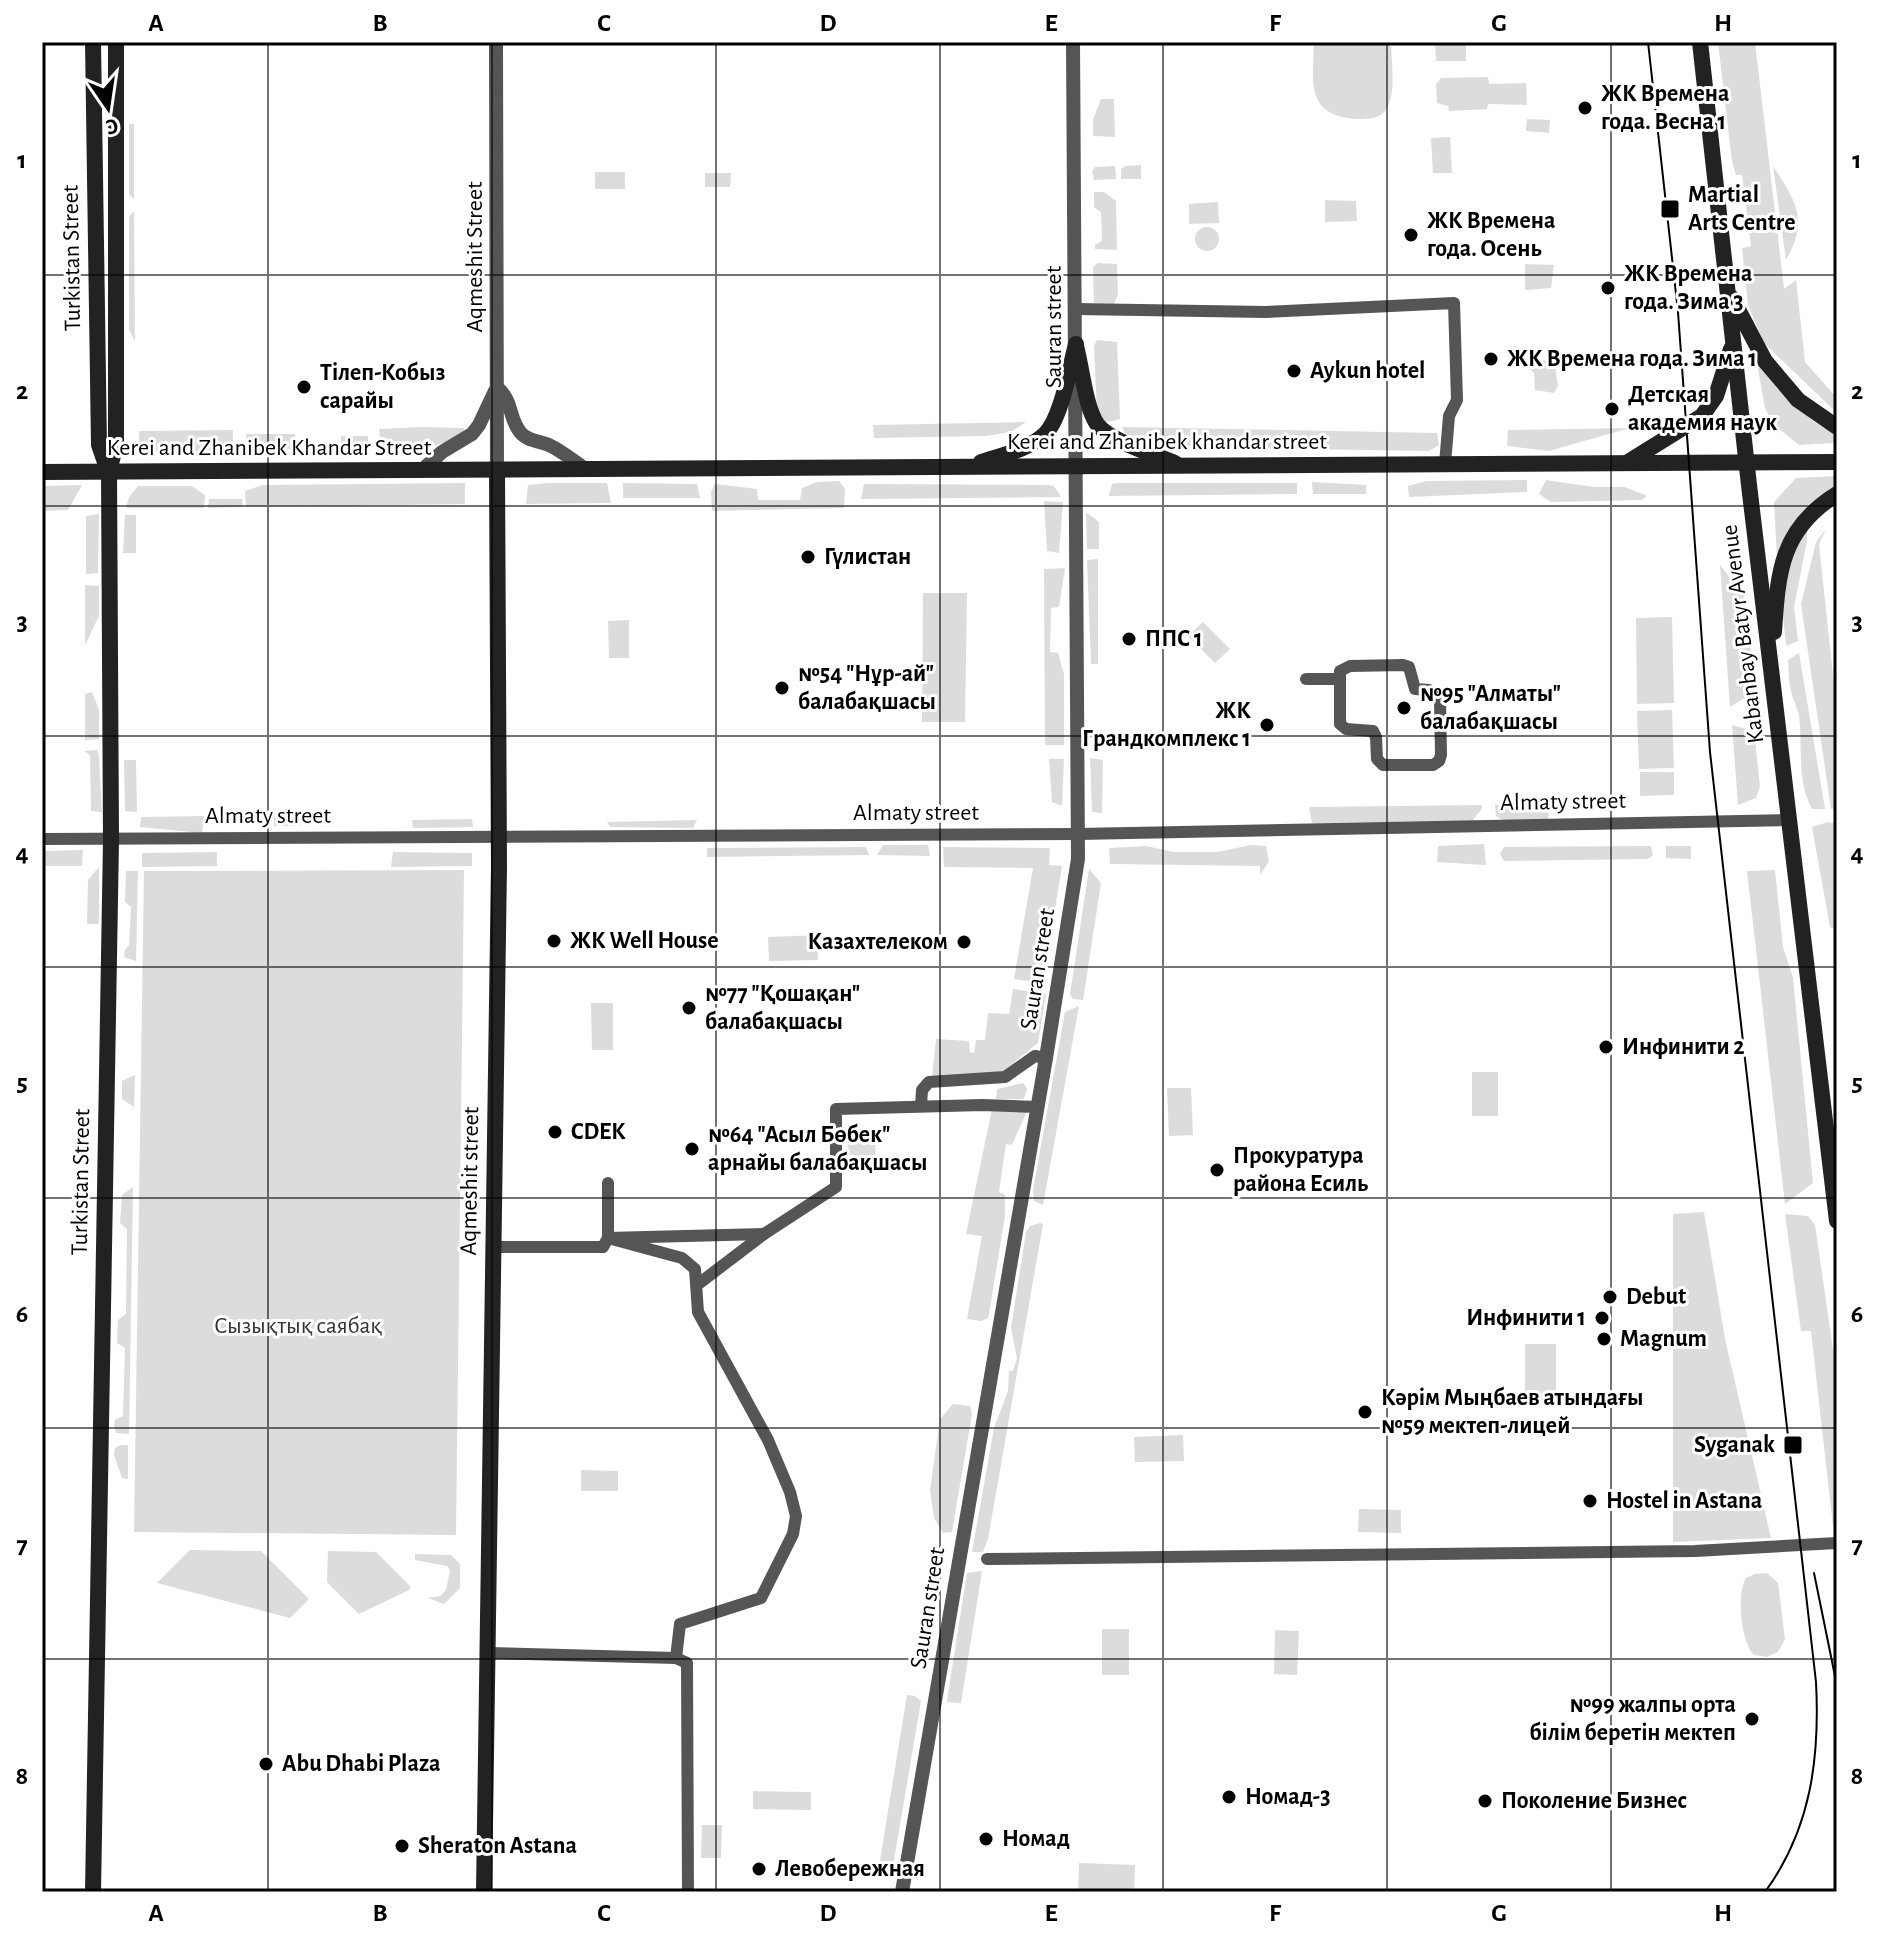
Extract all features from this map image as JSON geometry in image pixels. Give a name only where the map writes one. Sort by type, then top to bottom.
[{"type":"main road","name":"Turkistan Street","points":[[93,42],[99,445],[109,472]]},
{"type":"main road","name":"Turkistan Street","points":[[93,1892],[111,840],[109,472],[116,443],[116,42]]},
{"type":"main road","name":"Kabanbay Batyr Avenue","points":[[1700,42],[1789,820],[1830,1103],[1837,1221]]},
{"type":"main road","points":[[1728,291],[1765,361],[1798,400],[1837,427]]},
{"type":"main road","points":[[1627,463],[1702,416],[1716,396],[1734,342]]},
{"type":"main road","points":[[1076,344],[1091,409],[1099,427],[1135,447],[1184,466]]},
{"type":"main road","points":[[965,467],[1030,445],[1046,434],[1058,411],[1076,344]]},
{"type":"main road","name":"Kerei and Zhanibek khandar street","points":[[497,471],[1837,462]]},
{"type":"main road","name":"Kerei and Zhanibek Khandar Street","points":[[42,472],[497,471]]},
{"type":"main road","name":"Aqmeshit street","points":[[484,1892],[499,837],[497,471]]},
{"type":"main road","points":[[1772,677],[1777,580],[1782,558],[1792,537],[1810,514],[1837,494]]},
{"type":"street","name":"Aqmeshit Street","points":[[496,42],[497,471]]},
{"type":"street","name":"Sauran street","points":[[902,1892],[1078,859],[1073,42]]},
{"type":"street","points":[[1076,309],[1266,312],[1454,303],[1457,400],[1449,416],[1445,464]]},
{"type":"street","points":[[421,471],[442,452],[472,434],[497,387],[508,397],[521,434],[550,446],[587,470]]},
{"type":"street","points":[[1350,666],[1409,667],[1415,689],[1429,690],[1440,700],[1439,761],[1433,765],[1383,765],[1377,759],[1373,731],[1346,729],[1340,724],[1338,679],[1340,671],[1350,666]]},
{"type":"street","points":[[1306,679],[1338,679]]},
{"type":"street","name":"Almaty street","points":[[42,839],[1078,834],[1789,820]]},
{"type":"street","points":[[921,1106],[922,1090],[929,1082],[1005,1077],[1035,1056],[1046,1058]]},
{"type":"street","points":[[697,1285],[764,1234],[836,1187],[836,1109],[982,1105],[1037,1107]]},
{"type":"street","points":[[493,1247],[603,1247],[608,1238],[608,1183]]},
{"type":"street","points":[[608,1238],[764,1234]]},
{"type":"street","points":[[608,1238],[682,1258],[695,1269],[698,1312],[768,1440],[790,1492],[796,1516],[793,1534],[761,1598],[680,1624],[676,1658]]},
{"type":"street","points":[[987,1559],[1695,1551],[1837,1543]]},
{"type":"street","points":[[487,1653],[683,1659],[688,1668],[688,1892]]},
{"type":"green space","points":[[1314,42],[1391,42],[1392,86],[1386,110],[1373,118],[1358,119],[1341,117],[1321,104],[1314,84]]},
{"type":"green space","points":[[1435,42],[1466,42],[1466,61],[1436,61]]},
{"type":"green space","points":[[1718,42],[1755,42],[1784,289],[1796,280],[1805,362],[1837,398],[1837,413],[1764,343],[1748,305],[1742,248],[1751,246],[1742,175],[1736,175],[1732,162]]},
{"type":"green space","points":[[1488,77],[1489,84],[1526,83],[1527,105],[1488,104],[1487,109],[1449,111],[1448,106],[1437,103],[1436,84],[1441,78]]},
{"type":"green space","points":[[1101,99],[1114,99],[1115,137],[1093,136],[1093,120]]},
{"type":"green space","points":[[1527,119],[1550,120],[1549,133],[1526,131]]},
{"type":"green space","points":[[129,124],[134,124],[134,199],[129,194]]},
{"type":"green space","points":[[1450,137],[1452,173],[1433,173],[1431,138]]},
{"type":"green space","points":[[1141,165],[1141,179],[1121,179],[1121,169],[1125,166]]},
{"type":"green space","points":[[1115,166],[1116,179],[1094,180],[1092,171],[1095,167]]},
{"type":"green space","points":[[1773,166],[1797,211],[1797,233],[1786,260]]},
{"type":"green space","points":[[595,172],[625,172],[625,189],[595,189]]},
{"type":"green space","points":[[705,173],[731,173],[730,187],[705,187]]},
{"type":"green space","points":[[1094,192],[1104,192],[1116,201],[1117,250],[1095,249],[1095,245],[1102,241],[1101,212],[1094,207]]},
{"type":"green space","points":[[1325,200],[1356,201],[1357,221],[1325,222]]},
{"type":"green space","points":[[1218,202],[1219,223],[1189,224],[1189,204]]},
{"type":"green space","points":[[134,211],[135,341],[129,330],[129,217]]},
{"type":"green space","points":[[1207,227],[1216,230],[1219,239],[1216,248],[1207,251],[1198,248],[1195,239],[1198,230]]},
{"type":"green space","points":[[1098,263],[1117,264],[1118,294],[1114,304],[1094,303],[1093,267]]},
{"type":"green space","points":[[1525,264],[1554,265],[1551,288],[1525,290]]},
{"type":"green space","points":[[1097,340],[1117,342],[1120,419],[1103,423],[1097,412],[1094,346]]},
{"type":"green space","points":[[1528,352],[1534,353],[1537,361],[1554,360],[1558,386],[1554,393],[1535,390],[1534,373],[1527,366]]},
{"type":"green space","points":[[1756,358],[1802,411],[1837,434],[1837,443],[1799,445],[1773,424],[1765,408]]},
{"type":"green space","points":[[1026,422],[1011,432],[986,436],[874,438],[873,425]]},
{"type":"green space","points":[[1122,427],[1437,433],[1439,445],[1429,451],[1171,447],[1126,436]]},
{"type":"green space","points":[[464,428],[464,434],[434,445],[381,447],[379,429]]},
{"type":"green space","points":[[1630,428],[1549,451],[1507,446],[1508,430]]},
{"type":"green space","points":[[233,430],[233,452],[139,452],[139,431]]},
{"type":"green space","points":[[246,434],[295,434],[295,449],[246,449]]},
{"type":"green space","points":[[341,436],[368,436],[368,448],[341,448]]},
{"type":"green space","points":[[1837,476],[1837,485],[1801,516],[1777,557],[1774,502],[1796,478]]},
{"type":"green space","points":[[1527,480],[1527,492],[1409,497],[1408,486],[1427,481]]},
{"type":"green space","points":[[1546,480],[1594,487],[1625,487],[1647,496],[1642,500],[1551,502],[1539,494]]},
{"type":"green space","points":[[839,481],[845,489],[844,508],[712,511],[711,492],[715,484],[757,489],[758,500],[800,500],[802,488],[817,482]]},
{"type":"green space","points":[[1312,482],[1366,485],[1366,494],[1313,494]]},
{"type":"green space","points":[[465,483],[465,504],[246,507],[245,491],[263,485]]},
{"type":"green space","points":[[607,483],[611,503],[526,504],[528,485]]},
{"type":"green space","points":[[623,483],[697,484],[700,498],[623,498]]},
{"type":"green space","points":[[1297,483],[1297,494],[1109,496],[1112,484]]},
{"type":"green space","points":[[864,484],[1049,485],[1054,486],[1061,497],[861,499]]},
{"type":"green space","points":[[82,485],[68,510],[42,511],[42,486]]},
{"type":"green space","points":[[138,486],[192,486],[205,495],[204,508],[126,508],[129,497]]},
{"type":"green space","points":[[209,499],[242,499],[243,507],[208,508]]},
{"type":"green space","points":[[1044,501],[1063,502],[1059,553],[1047,551]]},
{"type":"green space","points":[[1086,512],[1099,522],[1099,549],[1087,549]]},
{"type":"green space","points":[[99,514],[98,573],[86,574],[86,516]]},
{"type":"green space","points":[[125,515],[136,515],[136,553],[123,553]]},
{"type":"green space","points":[[1807,529],[1794,607],[1798,641],[1786,646],[1782,604],[1784,568]]},
{"type":"green space","points":[[1826,529],[1819,544],[1837,713],[1837,808],[1831,809],[1801,604],[1816,542]]},
{"type":"green space","points":[[1098,559],[1098,664],[1091,664],[1087,560]]},
{"type":"green space","points":[[1720,565],[1744,596],[1756,691],[1730,707]]},
{"type":"green space","points":[[1065,568],[1059,607],[1051,608],[1050,652],[1058,653],[1064,674],[1064,745],[1045,745],[1044,569]]},
{"type":"green space","points":[[85,585],[99,586],[99,616],[85,645]]},
{"type":"green space","points":[[923,593],[967,593],[965,722],[922,722]]},
{"type":"green space","points":[[1672,617],[1674,703],[1637,704],[1636,618]]},
{"type":"green space","points":[[629,620],[629,658],[609,658],[608,621]]},
{"type":"green space","points":[[1203,622],[1230,649],[1215,663],[1188,636]]},
{"type":"green space","points":[[1799,653],[1825,809],[1812,809],[1804,786],[1799,715],[1790,687],[1788,660]]},
{"type":"green space","points":[[92,692],[99,710],[99,739],[85,740],[85,694]]},
{"type":"green space","points":[[1672,710],[1674,768],[1639,769],[1637,711]]},
{"type":"green space","points":[[1732,725],[1754,731],[1760,787],[1756,798],[1738,805]]},
{"type":"green space","points":[[97,750],[102,812],[91,811],[90,755],[84,751]]},
{"type":"green space","points":[[1090,758],[1103,760],[1102,813],[1092,812]]},
{"type":"green space","points":[[1049,759],[1064,759],[1062,806],[1052,802]]},
{"type":"green space","points":[[124,760],[136,760],[137,812],[125,811]]},
{"type":"green space","points":[[1640,772],[1674,772],[1674,795],[1640,796]]},
{"type":"green space","points":[[1482,805],[1472,821],[1312,823],[1309,807]]},
{"type":"green space","points":[[1495,805],[1550,806],[1548,819],[1504,821],[1496,816]]},
{"type":"green space","points":[[302,814],[300,826],[274,826],[274,815]]},
{"type":"green space","points":[[204,816],[202,833],[140,827],[141,817]]},
{"type":"green space","points":[[472,819],[473,827],[413,828],[412,820]]},
{"type":"green space","points":[[697,820],[693,828],[610,827],[607,822]]},
{"type":"green space","points":[[1828,822],[1837,824],[1837,930],[1830,927],[1812,827]]},
{"type":"green space","points":[[1484,844],[1486,865],[1437,862],[1438,846]]},
{"type":"green space","points":[[883,845],[928,845],[930,856],[877,855]]},
{"type":"green space","points":[[1251,845],[1266,846],[1269,861],[1260,875],[1260,866],[1110,864],[1109,848],[1146,846],[1174,852],[1217,852]]},
{"type":"green space","points":[[1651,846],[1653,855],[1648,859],[1504,861],[1500,854],[1504,847]]},
{"type":"green space","points":[[1666,846],[1691,846],[1691,859],[1666,858]]},
{"type":"green space","points":[[866,847],[869,855],[707,857],[707,848]]},
{"type":"green space","points":[[943,847],[1050,848],[1049,865],[1062,866],[1043,983],[1014,979],[1033,868],[944,867]]},
{"type":"green space","points":[[83,850],[82,866],[42,866],[42,851]]},
{"type":"green space","points":[[217,852],[217,866],[142,867],[142,853]]},
{"type":"green space","points":[[393,852],[472,853],[472,866],[391,867]]},
{"type":"green space","points":[[99,867],[99,920],[98,924],[87,924],[88,880]]},
{"type":"green space","points":[[1089,869],[1101,883],[1083,1000],[1073,999],[1070,994]]},
{"type":"green space","name":"Сызықтық саябақ","points":[[464,870],[456,1535],[134,1532],[144,871]]},
{"type":"green space","points":[[1775,870],[1783,947],[1793,978],[1813,1183],[1785,1204],[1747,871]]},
{"type":"green space","points":[[126,871],[138,871],[136,961],[124,957],[129,945],[131,907],[125,902]]},
{"type":"green space","points":[[817,935],[818,960],[769,961],[768,937]]},
{"type":"green space","points":[[1013,989],[1046,994],[1038,1043],[1002,1072],[932,1077],[936,1039],[969,1041],[970,1052],[974,1053],[976,1040],[985,1040],[988,1013],[1009,1014]]},
{"type":"green space","points":[[591,1003],[613,1003],[613,1050],[592,1050]]},
{"type":"green space","points":[[1079,1006],[1043,1205],[1034,1201],[1033,1190],[1065,1012]]},
{"type":"green space","points":[[1472,1072],[1498,1072],[1498,1116],[1472,1116]]},
{"type":"green space","points":[[135,1075],[134,1107],[122,1099],[122,1081]]},
{"type":"green space","points":[[1023,1083],[1027,1088],[1024,1099],[996,1099],[997,1089]]},
{"type":"green space","points":[[1167,1088],[1191,1088],[1193,1135],[1169,1136]]},
{"type":"green space","points":[[992,1109],[1027,1111],[1012,1145],[1006,1144],[999,1192],[1005,1195],[1005,1216],[989,1314],[981,1321],[967,1319],[982,1236],[966,1234]]},
{"type":"green space","points":[[875,1132],[876,1168],[849,1169],[848,1133]]},
{"type":"green space","points":[[133,1187],[129,1434],[116,1433],[114,1425],[115,1420],[123,1416],[125,1348],[117,1343],[118,1320],[126,1314],[127,1229],[120,1223],[122,1195]]},
{"type":"green space","points":[[1704,1212],[1725,1339],[1771,1538],[1673,1542],[1673,1214]]},
{"type":"green space","points":[[1785,1214],[1808,1216],[1815,1225],[1837,1377],[1837,1535],[1834,1535],[1811,1331],[1801,1331]]},
{"type":"green space","points":[[1043,1224],[988,1539],[983,1552],[972,1552],[994,1428],[1008,1391],[1009,1371],[1013,1371],[1017,1358],[1011,1328],[1026,1232],[1030,1226]]},
{"type":"green space","points":[[1525,1344],[1556,1344],[1556,1403],[1525,1403]]},
{"type":"green space","points":[[953,1404],[970,1406],[972,1414],[952,1532],[943,1533],[934,1518],[930,1490],[940,1419]]},
{"type":"green space","points":[[1183,1435],[1184,1461],[1135,1462],[1134,1437]]},
{"type":"green space","points":[[128,1445],[128,1479],[122,1478],[114,1455],[115,1448]]},
{"type":"green space","points":[[581,1470],[618,1471],[618,1491],[581,1491]]},
{"type":"green space","points":[[1359,1509],[1401,1510],[1401,1533],[1358,1532]]},
{"type":"green space","points":[[190,1550],[261,1551],[309,1599],[290,1618],[157,1583]]},
{"type":"green space","points":[[328,1551],[376,1552],[411,1587],[359,1614],[327,1582]]},
{"type":"green space","points":[[415,1554],[451,1555],[460,1564],[460,1588],[444,1604],[428,1598],[440,1596],[446,1590],[450,1570],[447,1566],[415,1560]]},
{"type":"green space","points":[[982,1571],[961,1703],[947,1702],[967,1573]]},
{"type":"green space","points":[[1767,1573],[1778,1583],[1785,1639],[1778,1652],[1767,1657],[1754,1655],[1750,1649],[1741,1618],[1743,1585],[1746,1578]]},
{"type":"green space","points":[[1102,1629],[1129,1629],[1129,1675],[1102,1675]]},
{"type":"green space","points":[[1275,1630],[1299,1631],[1297,1675],[1274,1674]]},
{"type":"green space","points":[[907,1695],[921,1701],[893,1866],[879,1866]]},
{"type":"green space","points":[[753,1791],[811,1792],[811,1810],[753,1809]]},
{"type":"green space","points":[[702,1825],[722,1825],[721,1858],[701,1858]]},
{"type":"green space","points":[[1079,1863],[1135,1865],[1134,1892],[1078,1892]]},
{"type":"tram line","points":[[1648,42],[1678,312],[1710,752],[1816,1682],[1816,1738],[1809,1792],[1793,1843],[1765,1892]]},
{"type":"tram line","points":[[1814,1573],[1837,1686]]},
{"type":"place","name":"ЖК Времена года. Весна 1","points":[[1585,108]]},
{"type":"place","name":"Martial Arts Centre","points":[[1670,209]]},
{"type":"place","name":"ЖК Времена года. Осень","points":[[1411,235]]},
{"type":"place","name":"ЖК Времена года. Зима 3","points":[[1608,288]]},
{"type":"place","name":"ЖК Времена года. Зима 1","points":[[1491,359]]},
{"type":"place","name":"Aykun hotel","points":[[1294,371]]},
{"type":"place","name":"Тiлеп-Кобыз сарайы","points":[[304,387]]},
{"type":"place","name":"Детская академия наук","points":[[1612,409]]},
{"type":"place","name":"Гүлистан","points":[[808,557]]},
{"type":"place","name":"ППС 1","points":[[1129,639]]},
{"type":"place","name":"№54 \"Нұр-ай\" балабақшасы","points":[[782,688]]},
{"type":"place","name":"№95 \"Алматы\" балабақшасы","points":[[1404,708]]},
{"type":"place","name":"ЖК Грандкомплекс 1","points":[[1267,725]]},
{"type":"place","name":"ЖК Well House","points":[[554,941]]},
{"type":"place","name":"Казахтелеком","points":[[964,942]]},
{"type":"place","name":"№77 \"Қошақан\" балабақшасы","points":[[689,1008]]},
{"type":"place","name":"Инфинити 2","points":[[1606,1047]]},
{"type":"place","name":"CDEK","points":[[555,1132]]},
{"type":"place","name":"№64 \"Асыл Бөбек\" арнайы балабақшасы","points":[[692,1149]]},
{"type":"place","name":"Прокуратура района Есиль","points":[[1217,1170]]},
{"type":"place","name":"Debut","points":[[1610,1297]]},
{"type":"place","name":"Инфинити 1","points":[[1602,1318]]},
{"type":"place","name":"Magnum","points":[[1604,1339]]},
{"type":"place","name":"Кәрім Мыңбаев атындағы №59 мектеп-лицей","points":[[1365,1412]]},
{"type":"place","name":"Syganak","points":[[1793,1445]]},
{"type":"place","name":"Hostel in Astana","points":[[1590,1501]]},
{"type":"place","name":"№99 жалпы орта білім беретін мектеп","points":[[1752,1719]]},
{"type":"place","name":"Abu Dhabi Plaza","points":[[266,1764]]},
{"type":"place","name":"Номад-3","points":[[1229,1797]]},
{"type":"place","name":"Поколение Бизнес","points":[[1485,1801]]},
{"type":"place","name":"Номад","points":[[986,1839]]},
{"type":"place","name":"Sheraton Astana","points":[[402,1846]]},
{"type":"place","name":"Левобережная","points":[[759,1869]]}]
